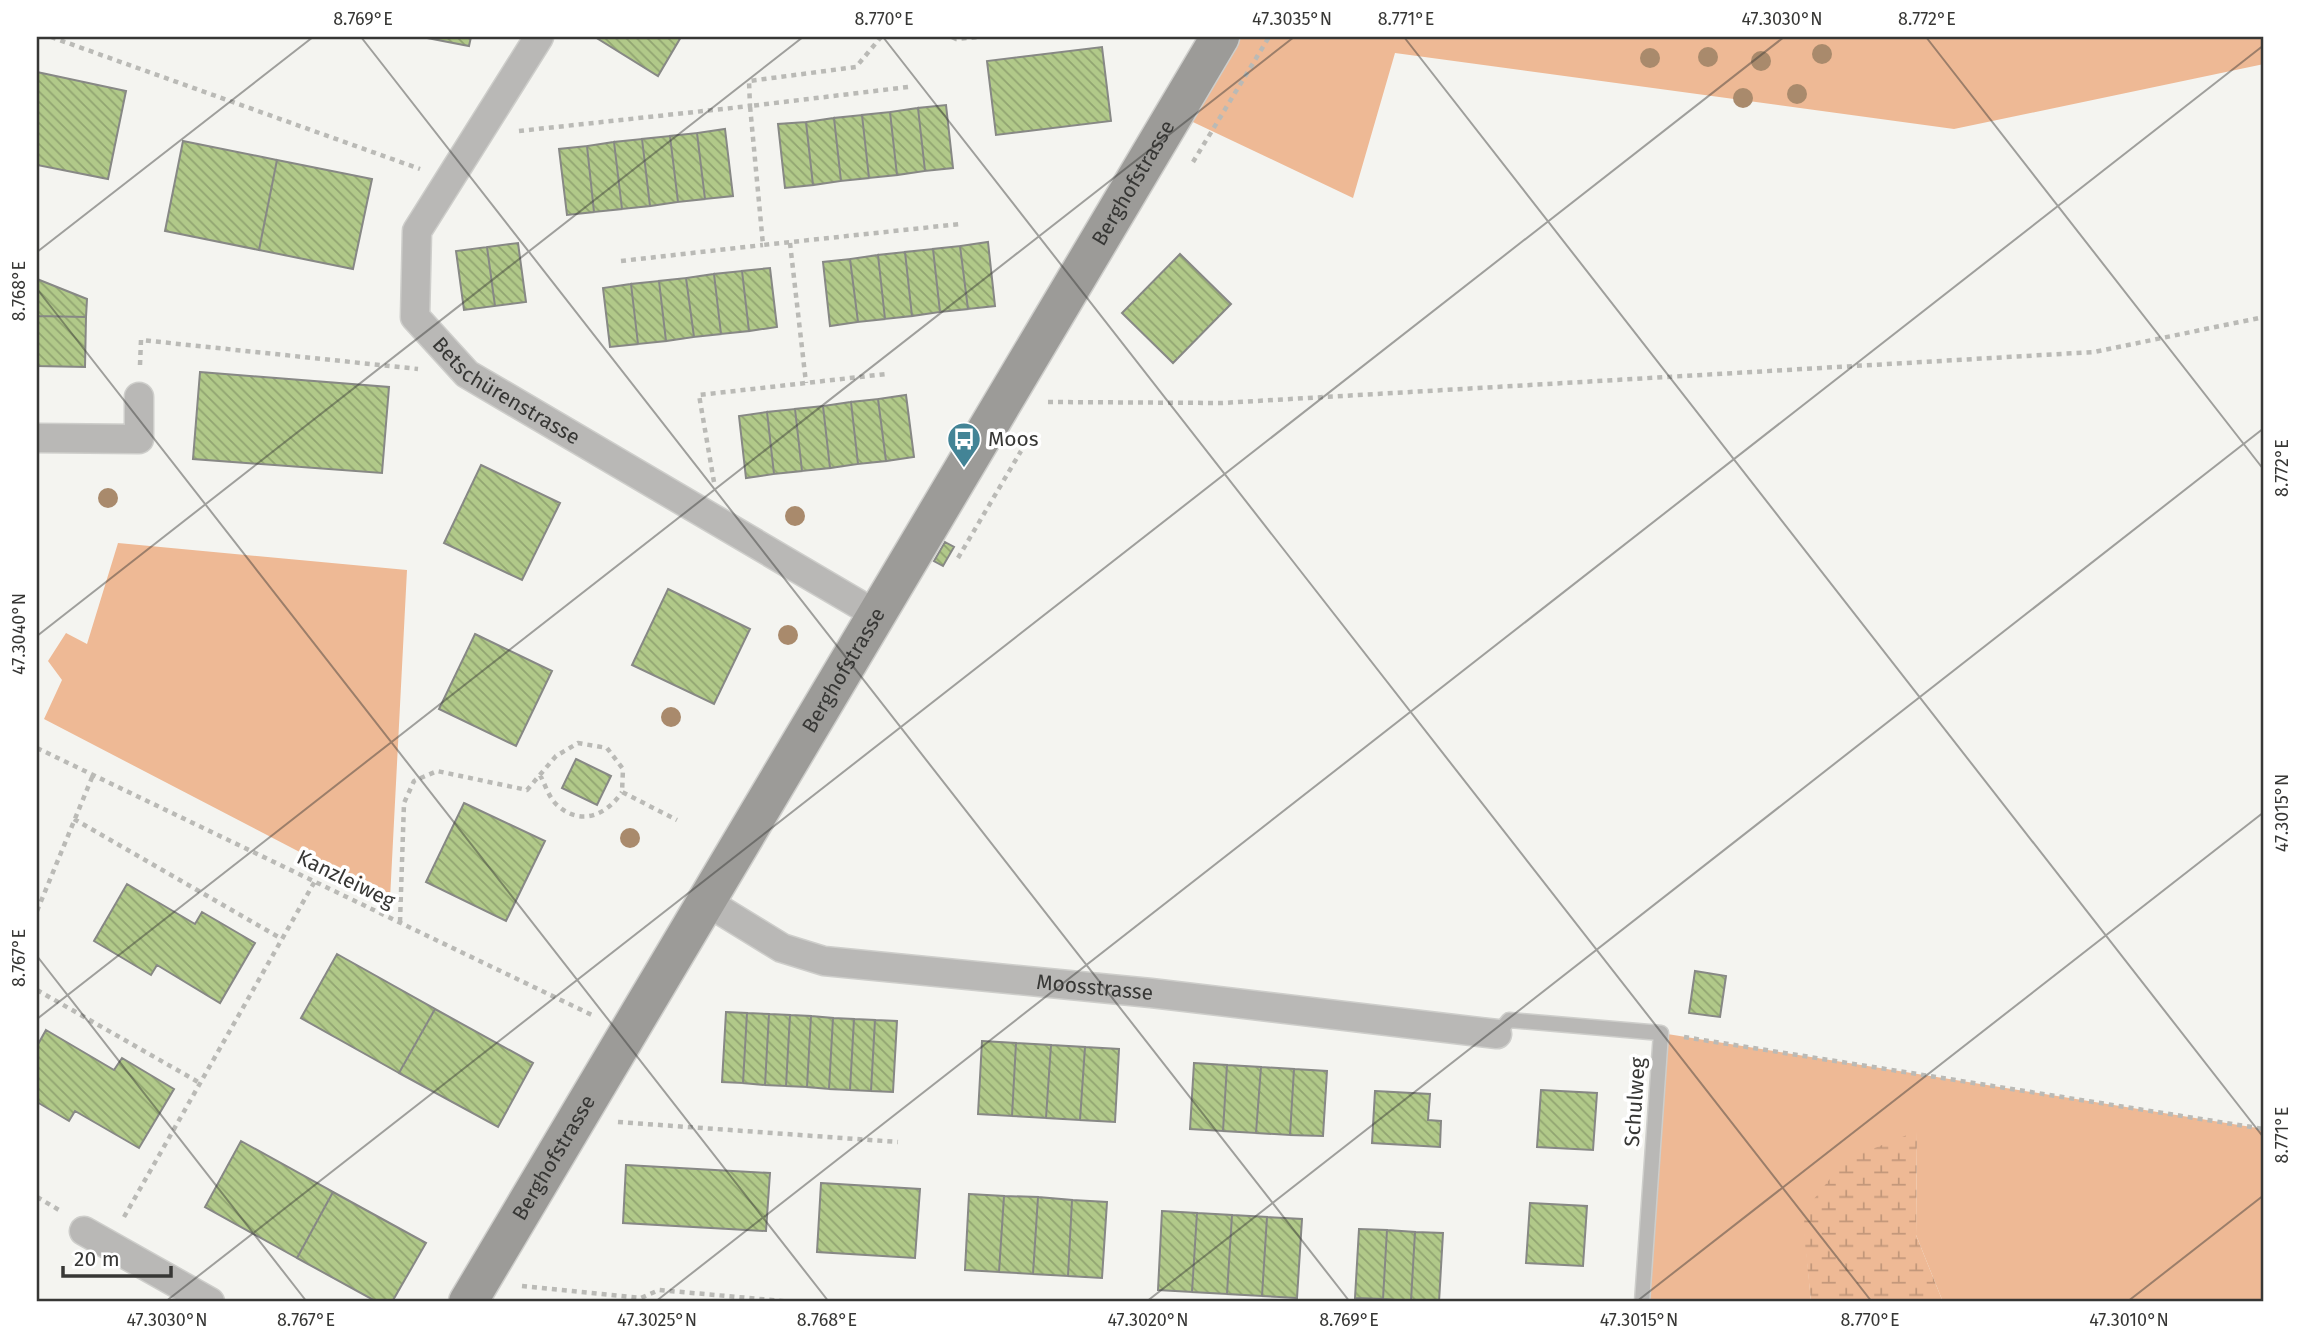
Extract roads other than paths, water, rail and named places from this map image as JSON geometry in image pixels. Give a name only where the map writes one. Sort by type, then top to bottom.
[{"type":"street","name":"Betschürenstrasse","points":[[540,37],[417,231],[415,317],[467,374],[877,615]]},
{"type":"street","name":"Berghofstrasse","points":[[474,1292],[1220,37]]},
{"type":"street","points":[[37,438],[139,439],[139,397]]},
{"type":"street","name":"Moosstrasse","points":[[707,902],[782,948],[824,961],[1151,993],[1497,1034]]},
{"type":"street","points":[[83,1231],[211,1302]]},
{"type":"lane","name":"Schulweg","points":[[1497,1034],[1509,1020],[1661,1033],[1642,1302]]},
{"type":"place","name":"Moos","points":[[964,469]]}]
